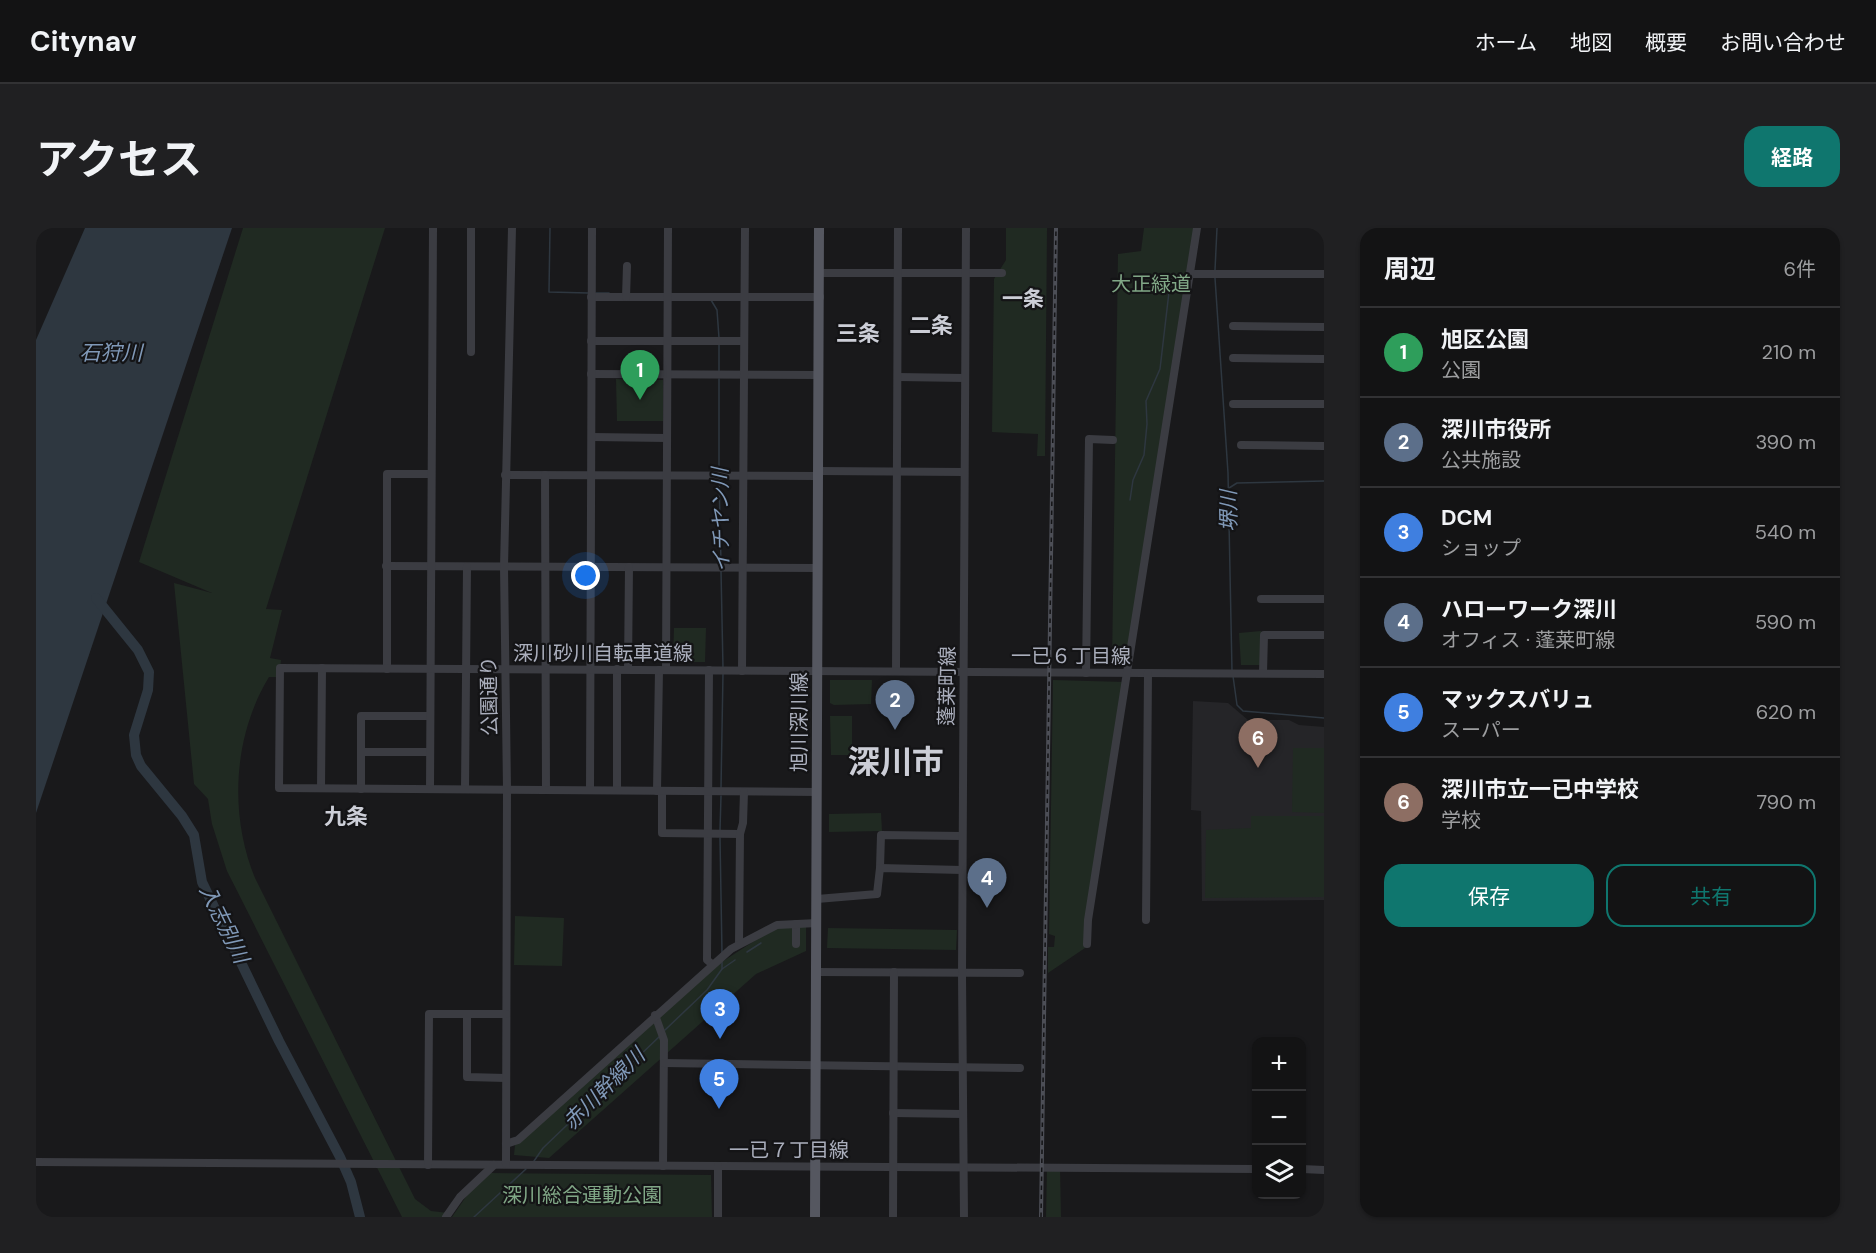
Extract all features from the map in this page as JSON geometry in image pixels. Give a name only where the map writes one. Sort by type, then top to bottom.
[{"type":"main road","name":"旭川深川線","points":[[815,1217],[819,228]]},
{"type":"street","points":[[430,789],[433,228]]},
{"type":"street","points":[[471,228],[471,352]]},
{"type":"street","name":"公園通り","points":[[506,1164],[507,789],[504,567],[512,228]]},
{"type":"street","points":[[590,790],[592,228]]},
{"type":"street","points":[[668,228],[667,567],[660,791],[662,833],[740,834]]},
{"type":"street","points":[[742,671],[745,228]]},
{"type":"street","points":[[896,671],[898,228]]},
{"type":"street","name":"蓬莱町線","points":[[964,1217],[962,837],[966,228]]},
{"type":"street","points":[[1088,944],[1088,920],[1197,228]]},
{"type":"street","points":[[626,297],[627,266]]},
{"type":"street","points":[[819,273],[1002,273]]},
{"type":"street","points":[[1190,274],[1324,274]]},
{"type":"street","points":[[591,297],[820,297]]},
{"type":"street","points":[[1233,326],[1324,327]]},
{"type":"street","points":[[591,341],[744,341]]},
{"type":"street","points":[[1233,358],[1324,359]]},
{"type":"street","points":[[591,374],[819,375]]},
{"type":"street","points":[[898,377],[965,378]]},
{"type":"street","points":[[1233,404],[1324,404]]},
{"type":"street","points":[[592,437],[667,438]]},
{"type":"street","points":[[1086,673],[1089,439],[1113,440]]},
{"type":"street","points":[[1240,445],[1324,446]]},
{"type":"street","points":[[505,475],[743,477],[964,472]]},
{"type":"street","points":[[387,669],[387,474],[430,474]]},
{"type":"street","points":[[545,475],[546,790]]},
{"type":"street","points":[[386,566],[818,568]]},
{"type":"street","points":[[465,789],[467,567]]},
{"type":"street","points":[[628,669],[629,567]]},
{"type":"street","points":[[1261,599],[1324,599]]},
{"type":"street","points":[[1263,673],[1263,635],[1324,635]]},
{"type":"street","name":"深川砂川自転車道線","points":[[321,788],[279,788],[280,668],[817,671]]},
{"type":"street","points":[[322,668],[321,788],[817,792]]},
{"type":"street","points":[[617,669],[617,790]]},
{"type":"street","points":[[709,670],[707,960],[712,964]]},
{"type":"street","name":"一已６丁目線","points":[[817,671],[1324,674]]},
{"type":"street","points":[[1146,920],[1148,673]]},
{"type":"street","points":[[361,789],[361,716],[430,716]]},
{"type":"street","points":[[361,752],[430,752]]},
{"type":"street","points":[[739,944],[740,834],[743,824],[744,792]]},
{"type":"street","points":[[817,899],[877,894],[880,835],[962,837]]},
{"type":"street","points":[[880,868],[962,870]]},
{"type":"street","points":[[506,1144],[518,1140],[712,964],[739,944],[777,925],[817,923]]},
{"type":"street","points":[[796,924],[796,944]]},
{"type":"street","points":[[816,972],[1020,973]]},
{"type":"street","points":[[893,1217],[894,972]]},
{"type":"street","points":[[428,1165],[429,1014],[506,1014]]},
{"type":"street","points":[[466,1014],[467,1077],[506,1078]]},
{"type":"street","points":[[655,1015],[664,1041],[663,1166]]},
{"type":"street","points":[[664,1063],[893,1064],[1020,1068]]},
{"type":"street","points":[[893,1113],[963,1114]]},
{"type":"street","name":"一已７丁目線","points":[[36,1162],[1252,1169]]},
{"type":"street","points":[[446,1217],[460,1197],[494,1165]]},
{"type":"street","points":[[718,1166],[718,1217]]},
{"type":"street","points":[[1306,1169],[1324,1170]]},
{"type":"shaded area","points":[[1193,701],[1228,703],[1248,720],[1289,720],[1299,725],[1324,727],[1324,900],[1202,901],[1201,811],[1191,810]]},
{"type":"green space","points":[[243,228],[385,228],[266,609],[282,610],[270,658],[281,660],[279,677],[269,677],[248,724],[239,776],[239,802],[241,828],[255,878],[415,1199],[431,1211],[448,1213],[446,1217],[402,1217],[227,871],[212,824],[208,799],[194,784],[174,583],[212,593],[139,562]]},
{"type":"green space","points":[[1006,228],[1047,228],[1045,456],[1037,456],[1038,434],[992,432],[994,279],[1006,260]]},
{"type":"green space","name":"大正緑道","points":[[1144,228],[1194,228],[1127,665],[1112,664],[1118,254],[1141,251]]},
{"type":"green space","points":[[616,379],[663,380],[663,421],[617,421]]},
{"type":"green space","points":[[674,628],[706,628],[705,662],[673,662]]},
{"type":"green space","points":[[1261,631],[1261,665],[1241,665],[1239,633]]},
{"type":"green space","points":[[830,680],[872,680],[871,704],[834,705],[830,703]]},
{"type":"green space","points":[[1053,680],[1125,682],[1086,918],[1085,948],[1048,973],[1048,947],[1054,947],[1055,936],[1049,934]]},
{"type":"green space","points":[[830,716],[852,716],[852,755],[831,755]]},
{"type":"green space","points":[[1293,748],[1324,748],[1324,813],[1292,812]]},
{"type":"green space","points":[[881,813],[882,831],[829,832],[829,814]]},
{"type":"green space","points":[[1251,816],[1324,816],[1324,897],[1205,898],[1206,830],[1251,828]]},
{"type":"green space","points":[[515,916],[564,918],[562,966],[514,965]]},
{"type":"green space","points":[[806,926],[806,951],[756,974],[549,1158],[514,1155],[515,1145],[714,967],[776,927]]},
{"type":"green space","points":[[828,928],[957,930],[956,950],[827,948]]},
{"type":"green space","points":[[1047,1168],[1060,1168],[1061,1217],[1046,1217]]},
{"type":"green space","name":"深川総合運動公園","points":[[490,1173],[711,1175],[712,1217],[452,1217],[470,1191]]},
{"type":"water","name":"石狩川","points":[[85,228],[232,228],[36,813],[36,340]]},
{"type":"waterway","name":"イチヤン川","points":[[550,228],[549,292],[588,293]]},
{"type":"waterway","name":"堺川","points":[[1215,270],[1217,228]]},
{"type":"waterway","name":"堺川","points":[[1215,278],[1228,473],[1232,671]]},
{"type":"waterway","points":[[1130,500],[1133,480],[1144,455],[1147,424],[1146,401],[1160,369],[1169,292]]},
{"type":"waterway","name":"イチヤン川","points":[[596,293],[609,293]]},
{"type":"waterway","name":"イチヤン川","points":[[711,300],[717,310],[719,338]]},
{"type":"waterway","name":"イチヤン川","points":[[719,343],[719,371]]},
{"type":"waterway","name":"イチヤン川","points":[[719,379],[719,473]]},
{"type":"waterway","name":"イチヤン川","points":[[719,478],[721,563]]},
{"type":"waterway","points":[[1229,488],[1237,483],[1324,481]]},
{"type":"waterway","name":"イチヤン川","points":[[721,571],[723,668]]},
{"type":"waterway","name":"入志別川","points":[[96,598],[138,650],[149,672],[148,690],[134,735],[136,755],[141,766],[182,816],[194,835],[202,882],[279,1041],[340,1157],[351,1182],[360,1217]]},
{"type":"waterway","name":"イチヤン川","points":[[721,788],[723,673]]},
{"type":"waterway","name":"堺川","points":[[1233,676],[1237,705],[1243,711],[1324,718]]},
{"type":"waterway","name":"イチヤン川","points":[[720,830],[721,796]]},
{"type":"waterway","name":"イチヤン川","points":[[720,838],[722,953]]},
{"type":"waterway","name":"赤川幹線川","points":[[747,952],[761,943]]},
{"type":"waterway","name":"赤川幹線川","points":[[665,1030],[707,990],[722,969],[735,960]]},
{"type":"waterway","name":"イチヤン川","points":[[722,961],[722,969]]},
{"type":"waterway","name":"赤川幹線川","points":[[534,1161],[543,1148],[660,1036]]},
{"type":"waterway","name":"赤川幹線川","points":[[474,1217],[526,1169]]},
{"type":"railway","points":[[1041,1217],[1056,228]]},
{"type":"place","name":"旭区公園","points":[[640,400]]},
{"type":"place","name":"深川市役所","points":[[895,730]]},
{"type":"place","name":"深川市立一已中学校","points":[[1258,768]]},
{"type":"place","name":"ハローワーク深川","points":[[987,908]]},
{"type":"place","name":"DCM","points":[[720,1039]]},
{"type":"place","name":"マックスバリュ","points":[[719,1109]]},
{"type":"district","name":"一条","points":[[1023,299]]},
{"type":"district","name":"二条","points":[[931,325]]},
{"type":"district","name":"三条","points":[[858,333]]},
{"type":"district","name":"深川市","points":[[896,762]]},
{"type":"district","name":"九条","points":[[346,816]]}]
